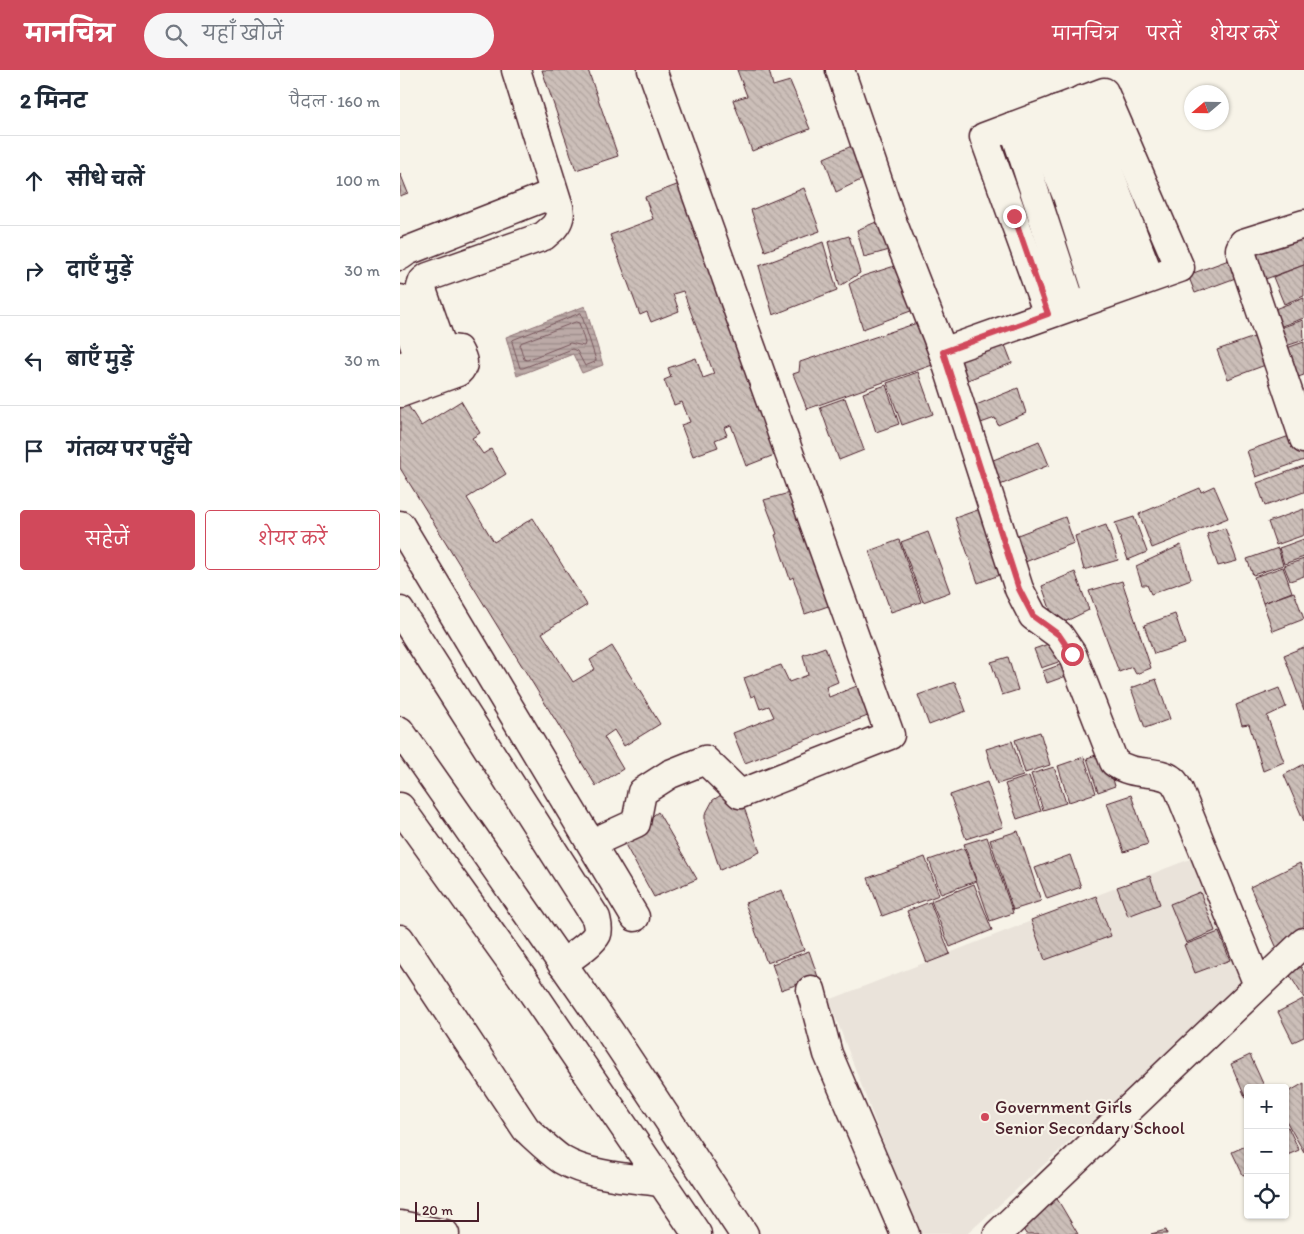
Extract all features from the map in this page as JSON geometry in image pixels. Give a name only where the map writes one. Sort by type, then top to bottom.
[{"type":"street","points":[[444,352],[421,287],[423,281],[428,277],[544,236],[554,227],[559,219],[559,207],[516,70]]},
{"type":"street","points":[[592,843],[636,823],[642,792],[670,774],[705,760],[740,794],[890,735],[652,70]]},
{"type":"street","points":[[840,70],[890,216],[943,352],[1019,589],[1033,616],[1059,635],[1072,654],[1114,762],[1122,768],[1165,776],[1173,780],[1179,790],[1258,985]]},
{"type":"street","points":[[943,352],[1180,268],[1104,92],[984,137],[1014,216],[1060,310]]},
{"type":"street","points":[[1047,113],[1039,206],[1060,310]]},
{"type":"street","points":[[1047,113],[1090,188],[1124,287]]},
{"type":"street","points":[[1047,113],[1090,188],[1124,287]]},
{"type":"street","points":[[1014,216],[1138,170]]},
{"type":"street","points":[[400,256],[407,251],[542,198],[550,198],[559,207]]},
{"type":"street","points":[[1304,224],[1243,243],[1240,248],[1304,439]]},
{"type":"street","points":[[400,299],[409,364],[450,349],[458,350],[464,362],[458,372],[400,393]]},
{"type":"street","points":[[400,525],[635,916]]},
{"type":"street","points":[[400,610],[596,918],[597,934],[562,964]]},
{"type":"street","points":[[400,731],[562,964],[744,1234]]},
{"type":"street","points":[[400,807],[520,974],[697,1234]]},
{"type":"street","points":[[400,939],[526,1128],[543,1145],[563,1160],[582,1168],[604,1174],[661,1182]]},
{"type":"street","points":[[998,1234],[1304,942]]},
{"type":"street","points":[[811,990],[828,1054],[905,1234]]},
{"type":"street","points":[[400,1225],[445,1234]]},
{"type":"shaded area","name":"Government Girls Senior Secondary School","points":[[1195,857],[1247,982],[967,1234],[918,1234],[829,1000]]},
{"type":"water","points":[[585,306],[603,365],[582,373],[573,354],[517,376],[506,337]]},
{"type":"building","points":[[542,70],[588,70],[618,156],[576,170]]},
{"type":"building","points":[[737,70],[769,70],[773,86],[790,81],[810,129],[752,151],[733,100],[747,96]]},
{"type":"building","points":[[854,145],[865,178],[836,192],[824,158]]},
{"type":"building","points":[[400,173],[408,193],[400,196]]},
{"type":"building","points":[[682,183],[782,452],[746,466],[731,425],[724,428],[727,435],[715,440],[718,447],[693,456],[681,425],[690,422],[682,402],[674,405],[664,380],[671,377],[668,368],[696,358],[703,378],[714,374],[683,291],[673,294],[679,311],[651,322],[647,312],[640,315],[610,235],[653,219],[645,197]]},
{"type":"building","points":[[804,188],[820,231],[765,251],[751,210]]},
{"type":"building","points":[[881,220],[897,248],[864,257],[857,230]]},
{"type":"building","points":[[1304,230],[1304,265],[1260,281],[1248,250]]},
{"type":"building","points":[[849,236],[860,273],[840,286],[828,242]]},
{"type":"building","points":[[823,242],[837,290],[773,315],[759,266]]},
{"type":"building","points":[[1234,258],[1241,276],[1195,293],[1188,275]]},
{"type":"building","points":[[901,264],[916,309],[863,329],[849,284],[863,276]]},
{"type":"building","points":[[1304,265],[1304,296],[1284,304],[1273,277]]},
{"type":"building","points":[[1304,298],[1304,318],[1279,327],[1272,310]]},
{"type":"building","points":[[1303,320],[1304,340],[1283,347],[1277,329]]},
{"type":"building","points":[[923,321],[941,362],[807,409],[793,374],[799,372],[800,362]]},
{"type":"building","points":[[1257,336],[1268,364],[1228,379],[1217,350]]},
{"type":"building","points":[[1304,342],[1304,375],[1295,378],[1284,349]]},
{"type":"building","points":[[1005,345],[1012,363],[965,381],[958,362]]},
{"type":"building","points":[[918,372],[933,414],[902,425],[887,383]]},
{"type":"building","points":[[886,385],[899,424],[876,432],[863,393]]},
{"type":"building","points":[[1018,388],[1026,413],[998,425],[995,418],[978,424],[971,407]]},
{"type":"building","points":[[845,398],[864,450],[839,460],[820,407]]},
{"type":"building","points":[[404,399],[421,426],[461,401],[480,433],[472,438],[483,454],[491,449],[506,474],[467,498],[494,542],[533,518],[587,605],[542,633],[573,682],[595,669],[590,660],[612,646],[660,724],[624,746],[614,730],[604,737],[623,769],[596,786],[400,468],[400,401]]},
{"type":"building","points":[[1298,433],[1304,451],[1304,460],[1256,477],[1247,451]]},
{"type":"building","points":[[1039,441],[1049,465],[1000,485],[991,461]]},
{"type":"building","points":[[1304,466],[1304,492],[1265,506],[1257,483]]},
{"type":"building","points":[[1214,486],[1228,518],[1152,548],[1139,514],[1200,488],[1201,492]]},
{"type":"building","points":[[789,493],[837,603],[805,614],[793,577],[790,579],[775,535],[777,534],[764,500]]},
{"type":"building","points":[[986,507],[1010,571],[978,583],[955,518]]},
{"type":"building","points":[[1304,509],[1304,535],[1276,545],[1268,522]]},
{"type":"building","points":[[1065,517],[1074,543],[1025,562],[1015,536]]},
{"type":"building","points":[[1134,517],[1147,552],[1128,560],[1115,523]]},
{"type":"building","points":[[1106,525],[1118,560],[1084,570],[1075,536]]},
{"type":"building","points":[[1225,528],[1237,561],[1218,566],[1207,534]]},
{"type":"building","points":[[928,532],[950,592],[923,602],[901,542]]},
{"type":"building","points":[[1304,539],[1304,557],[1284,564],[1279,548]]},
{"type":"building","points":[[899,540],[921,602],[891,612],[869,551]]},
{"type":"building","points":[[1181,545],[1191,579],[1151,594],[1147,585],[1142,585],[1136,566]]},
{"type":"building","points":[[1278,548],[1283,565],[1253,575],[1247,559]]},
{"type":"building","points":[[1304,559],[1304,576],[1290,581],[1284,566]]},
{"type":"building","points":[[1283,567],[1292,592],[1263,603],[1254,577]]},
{"type":"building","points":[[1075,572],[1089,610],[1056,626],[1042,586]]},
{"type":"building","points":[[1122,581],[1151,668],[1136,674],[1132,667],[1119,672],[1089,591]]},
{"type":"building","points":[[1294,592],[1304,619],[1273,631],[1263,603]]},
{"type":"building","points":[[1175,614],[1185,644],[1154,654],[1144,625]]},
{"type":"building","points":[[1060,640],[1067,659],[1041,668],[1034,649]]},
{"type":"building","points":[[825,647],[838,682],[826,687],[829,697],[862,684],[873,714],[745,763],[733,733],[774,717],[769,706],[760,709],[755,695],[751,697],[744,678],[781,665],[789,682],[808,675],[803,655]]},
{"type":"building","points":[[1304,647],[1304,710],[1284,655]]},
{"type":"building","points":[[1008,657],[1018,690],[1002,695],[991,662]]},
{"type":"building","points":[[1065,663],[1069,675],[1047,683],[1043,671]]},
{"type":"building","points":[[1156,679],[1170,719],[1145,728],[1131,688]]},
{"type":"building","points":[[955,682],[966,711],[929,725],[918,695]]},
{"type":"building","points":[[1279,688],[1286,707],[1267,716],[1284,762],[1263,771],[1249,724],[1242,725],[1236,705]]},
{"type":"building","points":[[1040,732],[1050,765],[1025,773],[1015,740]]},
{"type":"building","points":[[1012,741],[1023,776],[997,784],[986,749]]},
{"type":"building","points":[[1105,752],[1115,786],[1098,792],[1087,758]]},
{"type":"building","points":[[1084,757],[1096,793],[1069,802],[1058,766]]},
{"type":"building","points":[[1304,764],[1304,821],[1284,775]]},
{"type":"building","points":[[1054,767],[1066,803],[1043,810],[1031,774]]},
{"type":"building","points":[[1029,776],[1041,811],[1017,819],[1005,784]]},
{"type":"building","points":[[987,782],[1003,827],[966,839],[950,795]]},
{"type":"building","points":[[723,794],[743,805],[760,852],[720,870],[705,824],[705,815],[713,800]]},
{"type":"building","points":[[1131,795],[1148,844],[1124,852],[1107,803]]},
{"type":"building","points":[[658,812],[697,879],[654,897],[622,839]]},
{"type":"building","points":[[1018,831],[1041,901],[1013,910],[990,840]]},
{"type":"building","points":[[987,837],[1013,913],[990,921],[964,844]]},
{"type":"building","points":[[964,848],[976,881],[941,894],[929,860]]},
{"type":"building","points":[[1070,855],[1081,887],[1047,899],[1035,868]]},
{"type":"building","points":[[925,857],[939,895],[882,916],[868,878]]},
{"type":"building","points":[[1300,863],[1304,875],[1304,925],[1279,953],[1250,887]]},
{"type":"building","points":[[1150,876],[1160,904],[1128,916],[1117,887]]},
{"type":"building","points":[[974,884],[992,930],[950,947],[931,901]]},
{"type":"building","points":[[782,890],[804,950],[767,963],[745,903]]},
{"type":"building","points":[[1200,892],[1215,931],[1186,943],[1170,904]]},
{"type":"building","points":[[1096,896],[1111,936],[1045,960],[1031,920]]},
{"type":"building","points":[[930,902],[950,954],[927,963],[907,911]]},
{"type":"building","points":[[1219,932],[1230,960],[1195,973],[1184,945]]},
{"type":"building","points":[[809,951],[818,977],[781,990],[772,964]]},
{"type":"building","points":[[1301,967],[1304,973],[1304,998],[1289,974]]},
{"type":"building","points":[[1303,999],[1304,1037],[1293,1042],[1278,1012]]},
{"type":"building","points":[[1250,1055],[1263,1084],[1244,1084],[1244,1094],[1231,1064]]},
{"type":"building","points":[[1304,1083],[1304,1152],[1289,1126],[1289,1092]]},
{"type":"building","points":[[1289,1129],[1299,1150],[1289,1154]]},
{"type":"building","points":[[1244,1147],[1244,1175],[1243,1175],[1232,1152]]},
{"type":"building","points":[[1053,1192],[1078,1234],[1026,1234],[1020,1224]]},
{"type":"building","points":[[1166,1230],[1167,1234],[1151,1234]]},
{"type":"place","name":"Government Girls Senior Secondary School","points":[[985,1117]]},
{"type":"route","points":[[1014,216],[1048,314],[943,352],[1019,589],[1033,616],[1059,635],[1072,654]]}]
